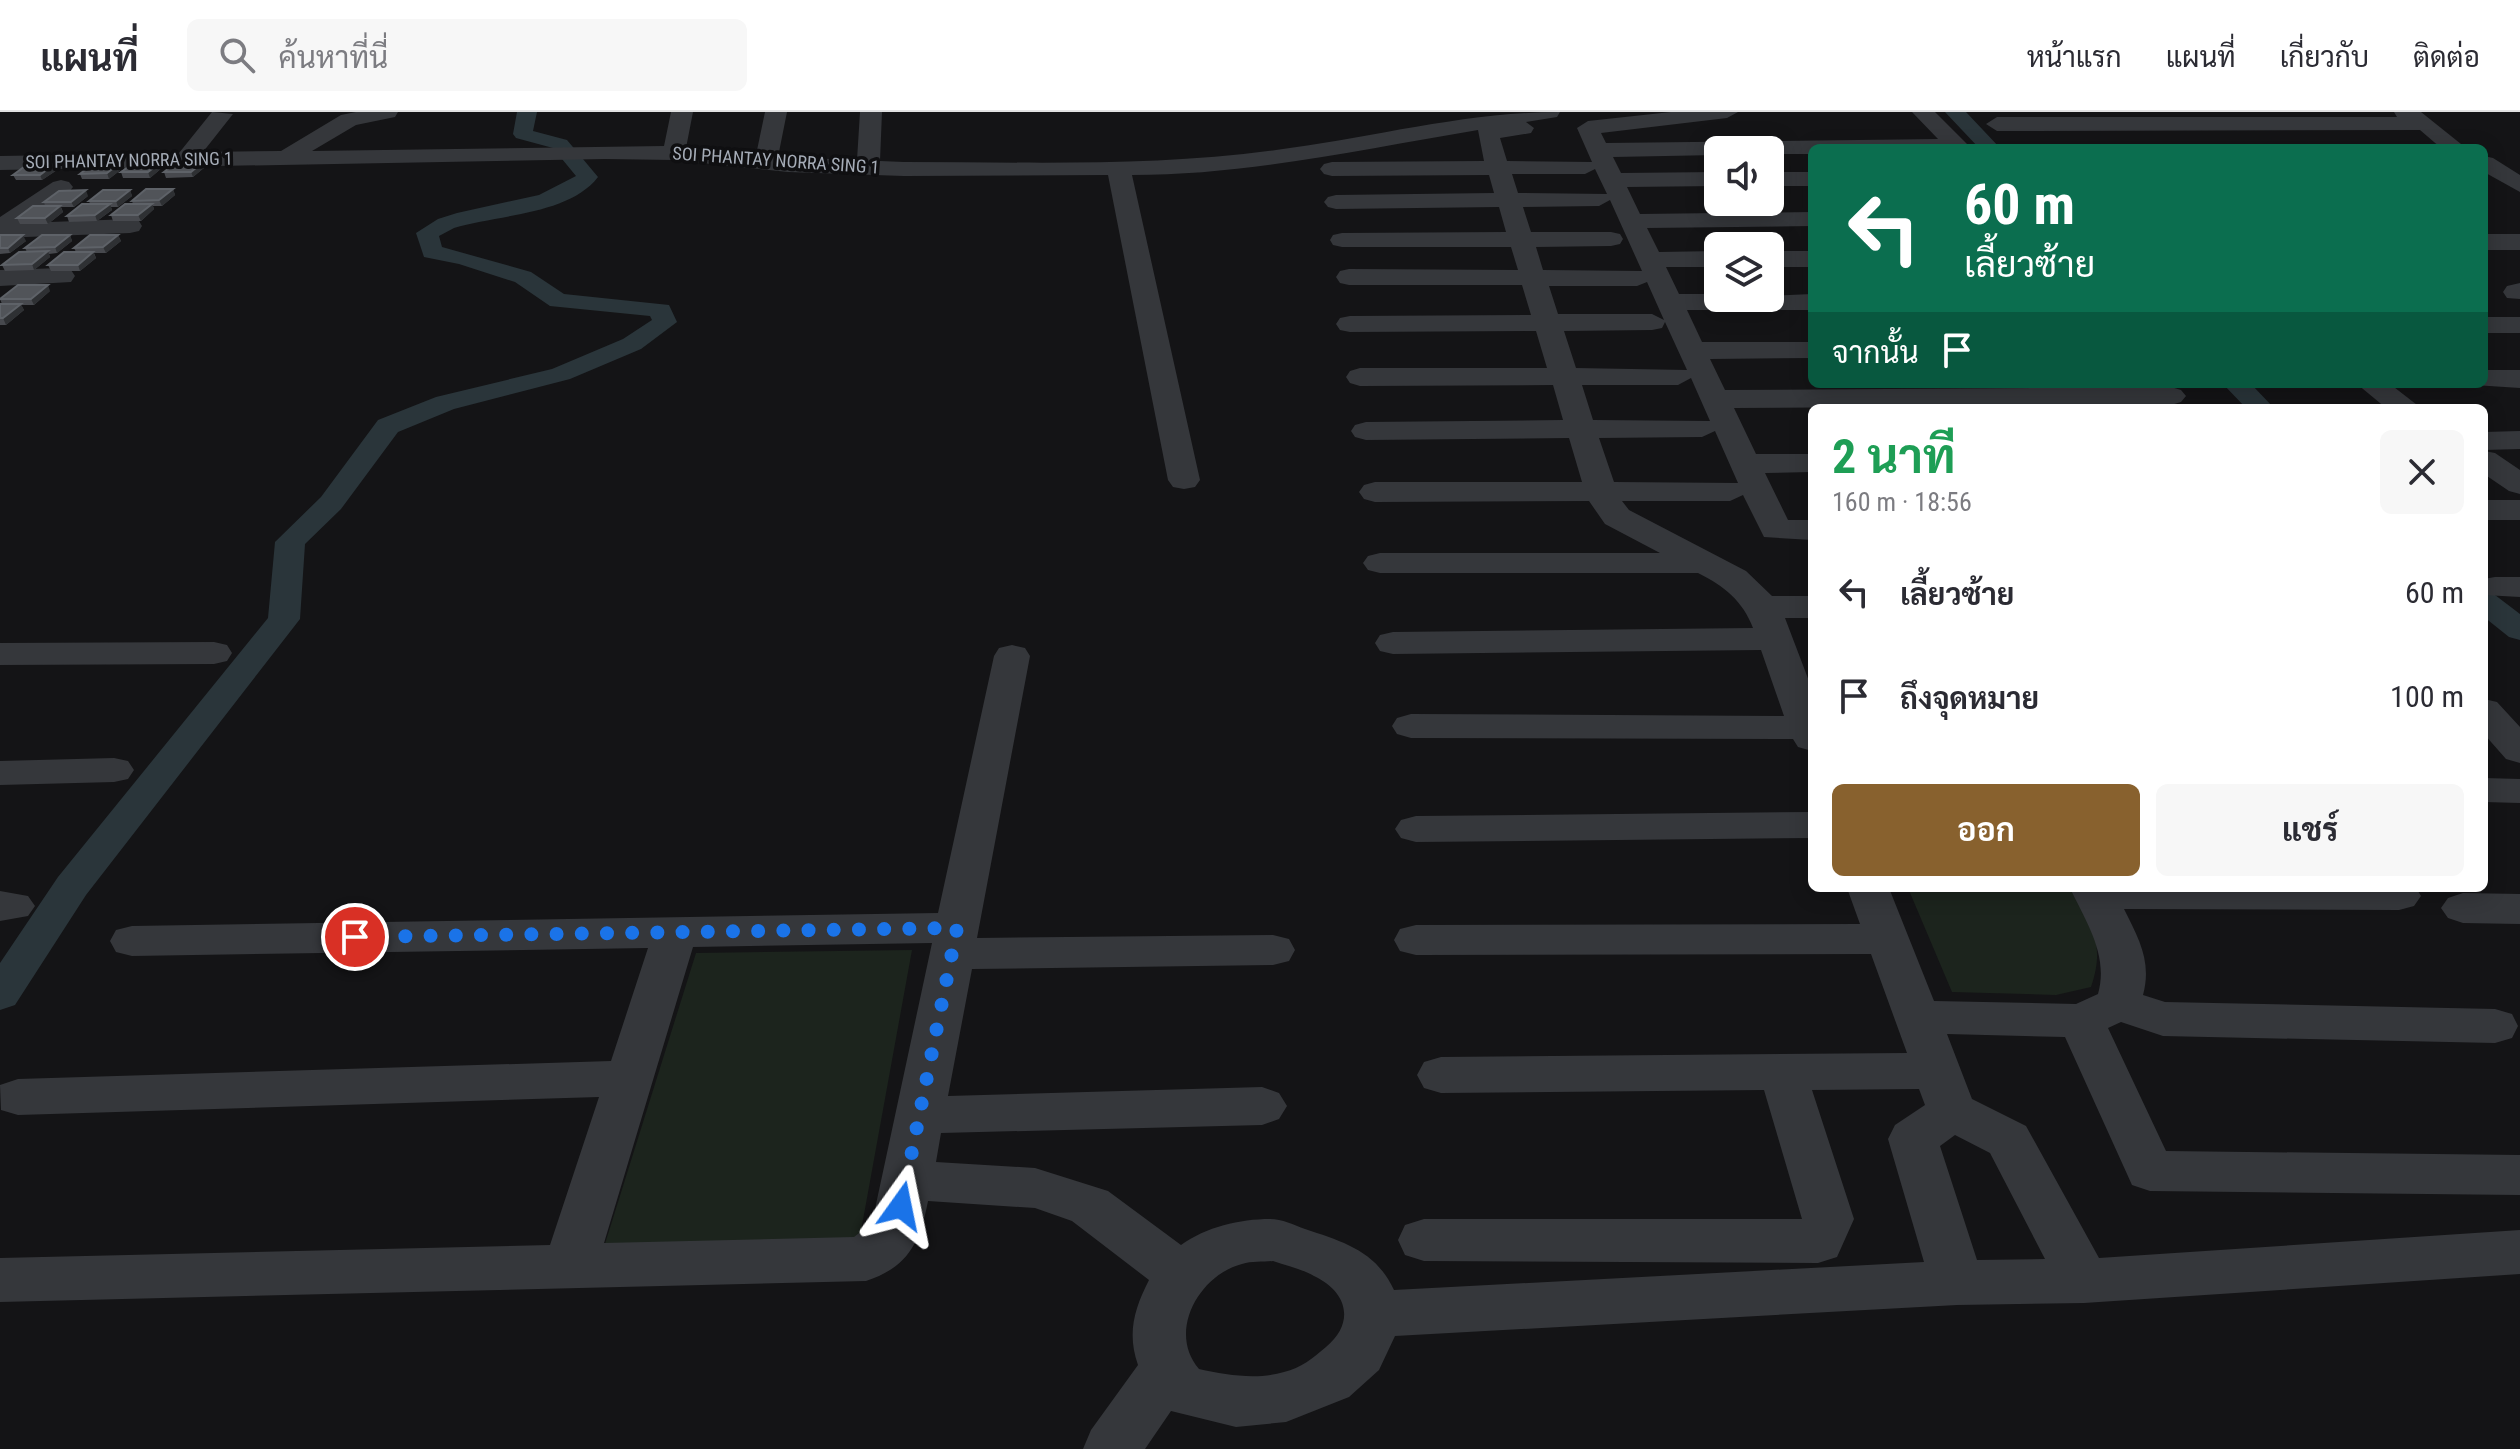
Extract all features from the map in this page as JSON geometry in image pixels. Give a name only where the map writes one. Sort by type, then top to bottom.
[{"type":"street","points":[[287,156],[349,120],[387,112]]},
{"type":"street","points":[[674,153],[682,112]]},
{"type":"street","points":[[766,162],[776,112]]},
{"type":"street","points":[[868,167],[871,112]]},
{"type":"street","points":[[1727,112],[1588,128],[1591,158],[1621,230],[1643,269],[1661,312],[1692,351],[1715,399],[1737,477],[1776,530],[1808,530]]},
{"type":"street","points":[[1923,112],[1956,144]]},
{"type":"street","points":[[2405,112],[2425,123],[2450,144]]},
{"type":"street","points":[[149,184],[182,171],[222,114]]},
{"type":"street","points":[[1555,117],[1487,133],[1601,491],[1617,517],[1734,578],[1769,623],[1808,729]]},
{"type":"street","name":"SOI PHANTAY NORRA SING 1","points":[[0,163],[182,171],[287,156],[605,152],[674,153],[868,167],[1119,170],[1179,168],[1277,157],[1555,117]]},
{"type":"street","points":[[1997,124],[2425,123]]},
{"type":"street","points":[[1332,169],[1498,168],[1591,158],[1808,151]]},
{"type":"street","points":[[2488,165],[2520,185]]},
{"type":"street","points":[[1119,170],[1184,480]]},
{"type":"street","points":[[1784,179],[1808,179]]},
{"type":"street","points":[[1336,202],[1508,200],[1704,180]]},
{"type":"street","points":[[15,188],[90,186]]},
{"type":"street","points":[[0,229],[61,187]]},
{"type":"street","points":[[1342,240],[1521,239],[1808,219]]},
{"type":"street","points":[[0,229],[130,226]]},
{"type":"street","points":[[2488,242],[2520,242]]},
{"type":"street","points":[[1784,259],[1808,259]]},
{"type":"street","points":[[1349,277],[1533,278],[1704,261]]},
{"type":"street","points":[[0,278],[62,276]]},
{"type":"street","points":[[1350,324],[1547,323],[1808,302]]},
{"type":"street","points":[[2488,325],[2520,325]]},
{"type":"street","points":[[1692,351],[1808,350]]},
{"type":"street","points":[[1360,377],[1678,376]]},
{"type":"street","points":[[2488,379],[2520,379]]},
{"type":"street","points":[[2377,388],[2400,404]]},
{"type":"street","points":[[1715,399],[2173,396]]},
{"type":"street","points":[[1366,431],[1702,428]]},
{"type":"street","points":[[2488,441],[2520,440]]},
{"type":"street","points":[[2488,463],[2520,484]]},
{"type":"street","points":[[1375,492],[1601,491],[1737,477],[1808,464]]},
{"type":"street","points":[[2488,510],[2520,510]]},
{"type":"street","points":[[1380,563],[1705,563]]},
{"type":"street","points":[[1393,643],[1769,623],[1808,608]]},
{"type":"street","points":[[0,654],[214,653]]},
{"type":"street","points":[[0,1280],[866,1259],[896,1233],[1012,656]]},
{"type":"street","points":[[2499,717],[2520,751]]},
{"type":"street","points":[[1411,726],[1808,734]]},
{"type":"street","points":[[0,773],[114,770]]},
{"type":"street","points":[[2488,790],[2520,791]]},
{"type":"street","points":[[1416,829],[1808,825]]},
{"type":"street","points":[[1869,892],[1944,1091]]},
{"type":"street","points":[[2100,1012],[2126,974],[2116,938],[2092,892],[2399,896]]},
{"type":"street","points":[[2463,908],[2520,909]]},
{"type":"street","points":[[570,1266],[675,932]]},
{"type":"street","points":[[132,941],[675,932],[1273,950]]},
{"type":"street","points":[[1416,940],[1887,939]]},
{"type":"street","points":[[1917,1017],[2100,1012],[2163,1019],[2495,1026]]},
{"type":"street","points":[[2100,1012],[2150,1171],[2520,1175]]},
{"type":"street","points":[[1424,1240],[1818,1242],[1828,1219],[1783,1074]]},
{"type":"street","points":[[1441,1075],[1783,1074],[1944,1091],[2008,1140],[2084,1281]]},
{"type":"street","points":[[18,1097],[629,1078]]},
{"type":"street","points":[[1944,1091],[1913,1139],[1957,1283]]},
{"type":"street","points":[[920,1115],[1262,1106]]},
{"type":"street","points":[[907,1180],[1035,1188],[1090,1206],[1181,1274]]},
{"type":"street","points":[[1274,1240],[1308,1247],[1338,1263],[1361,1286],[1373,1314],[1375,1345],[1363,1375],[1341,1400],[1310,1417],[1227,1435],[1204,1407],[1178,1385],[1162,1358],[1158,1328],[1165,1299],[1181,1274],[1207,1255],[1239,1243],[1274,1240]]},
{"type":"street","points":[[1373,1314],[1957,1283],[2084,1281],[2520,1252]]},
{"type":"street","points":[[1112,1449],[1168,1369]]},
{"type":"shaded area","points":[[1910,892],[2076,892],[2087,912],[2097,948],[2091,987],[2056,995],[1952,992]]},
{"type":"shaded area","points":[[912,950],[859,1242],[604,1247],[696,953]]},
{"type":"building","points":[[204,161],[191,172],[164,172],[177,162]]},
{"type":"building","points":[[135,162],[161,162],[148,172],[121,172]]},
{"type":"building","points":[[94,163],[120,163],[107,173],[80,174]]},
{"type":"building","points":[[28,164],[54,164],[40,175],[13,175]]},
{"type":"building","points":[[146,189],[173,189],[159,200],[132,201]]},
{"type":"building","points":[[86,190],[71,202],[44,202],[59,191]]},
{"type":"building","points":[[103,190],[130,190],[116,201],[89,201]]},
{"type":"building","points":[[82,204],[110,204],[95,215],[67,216]]},
{"type":"building","points":[[125,204],[152,204],[138,215],[111,215]]},
{"type":"building","points":[[33,206],[60,206],[45,218],[17,218]]},
{"type":"building","points":[[0,235],[23,235],[8,248],[0,248]]},
{"type":"building","points":[[42,235],[70,235],[55,247],[25,248]]},
{"type":"building","points":[[90,235],[118,235],[103,247],[74,248]]},
{"type":"building","points":[[48,251],[32,264],[2,265],[19,252]]},
{"type":"building","points":[[64,252],[93,252],[78,265],[48,265]]},
{"type":"building","points":[[18,285],[48,285],[31,299],[0,299]]},
{"type":"building","points":[[0,304],[21,304],[0,318]]},
{"type":"waterway","points":[[0,995],[72,886],[284,619],[290,542],[331,503],[388,426],[445,403],[561,374],[632,344],[665,322],[660,310],[558,301],[523,277],[464,258],[432,252],[427,233],[446,223],[547,200],[568,191],[588,177],[560,144],[523,134],[527,112]]},
{"type":"waterway","points":[[1955,112],[1986,144]]},
{"type":"waterway","points":[[2240,388],[2257,404]]},
{"type":"waterway","points":[[2488,605],[2520,630]]},
{"type":"route","points":[[355,937],[957,928],[901,1206]]}]
